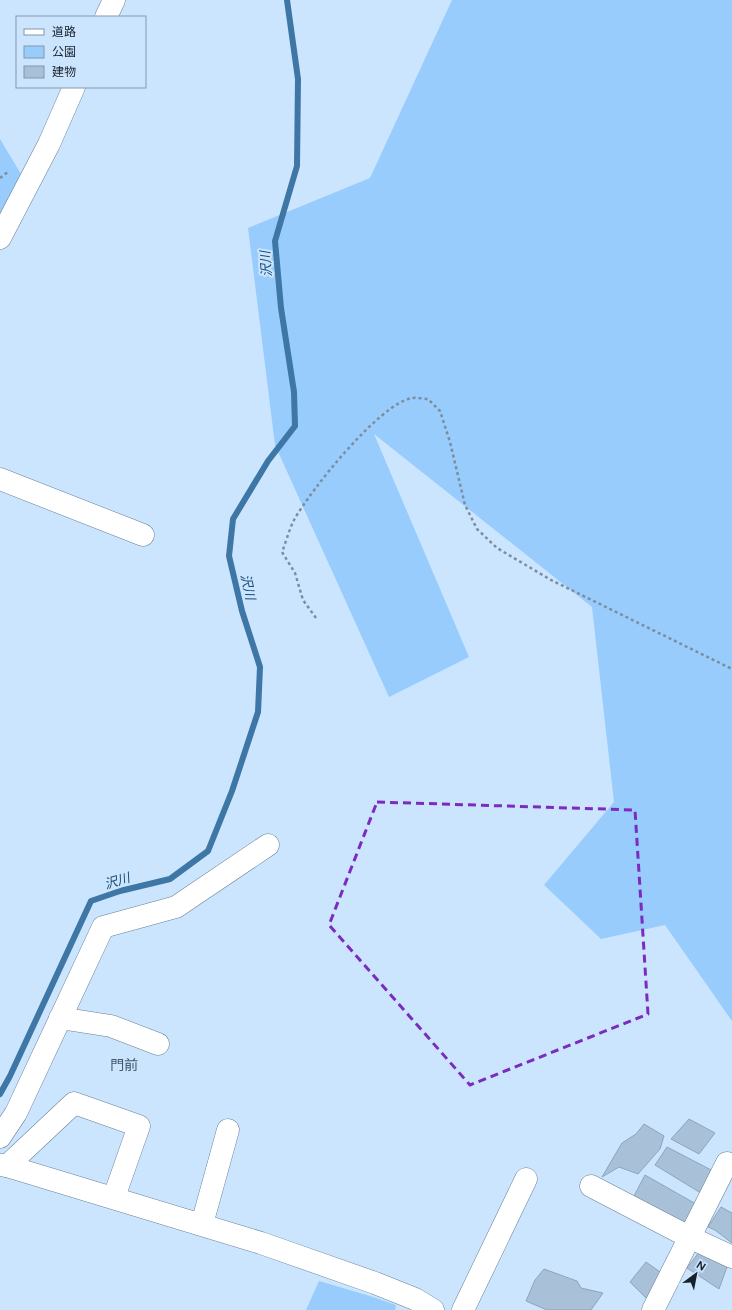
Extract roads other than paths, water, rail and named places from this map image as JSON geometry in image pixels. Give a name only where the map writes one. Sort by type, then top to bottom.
[{"type":"street","points":[[106,16],[114,0]]},
{"type":"street","points":[[0,238],[48,144],[74,88]]},
{"type":"street","points":[[0,479],[143,535]]},
{"type":"street","points":[[0,1137],[16,1113],[103,927],[176,907],[268,845]]},
{"type":"street","points":[[60,1018],[111,1026],[158,1044]]},
{"type":"street","points":[[4,1165],[74,1103],[139,1126],[114,1198]]},
{"type":"street","points":[[202,1224],[228,1130]]},
{"type":"street","points":[[653,1310],[727,1163]]},
{"type":"street","points":[[4,1165],[261,1243],[375,1283],[415,1299],[434,1310]]},
{"type":"street","points":[[463,1310],[526,1179]]},
{"type":"street","points":[[591,1186],[732,1257]]},
{"type":"waterway","name":"沢川","points":[[0,1094],[10,1076],[91,901],[120,891],[170,879],[208,851],[232,791],[258,712],[260,667],[242,611],[229,556],[233,519],[268,461],[295,426],[294,392],[281,308],[275,241],[297,166],[298,79],[287,0]]},
{"type":"district","name":"門前","points":[[124,1065]]}]
